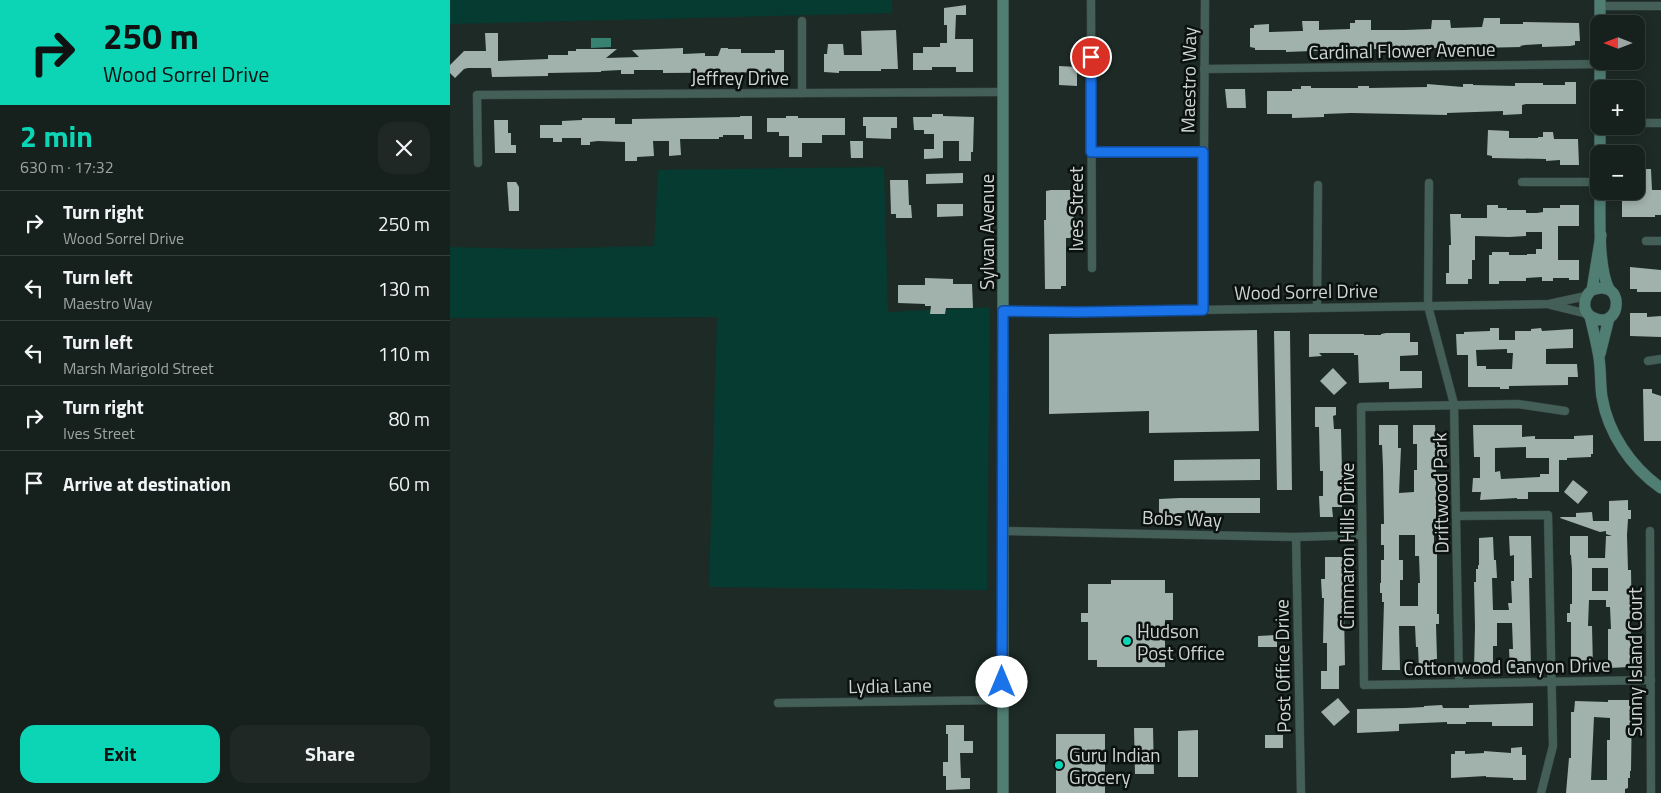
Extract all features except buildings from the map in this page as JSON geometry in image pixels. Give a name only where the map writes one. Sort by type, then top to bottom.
[{"type":"main road","name":"Sylvan Avenue","points":[[1003,0],[1003,793]]},
{"type":"main road","points":[[1599,358],[1609,318],[1615,311],[1617,301],[1605,279],[1600,235],[1600,200]]},
{"type":"main road","points":[[1600,235],[1589,293],[1584,305],[1589,315],[1599,358],[1602,398],[1607,418],[1615,436],[1639,469],[1661,488]]},
{"type":"main road","points":[[1589,293],[1603,288],[1609,289]]},
{"type":"main road","points":[[1589,315],[1600,320],[1609,318]]},
{"type":"street","name":"Ives Street","points":[[1091,0],[1092,268]]},
{"type":"street","name":"Maestro Way","points":[[1203,310],[1205,0]]},
{"type":"street","points":[[1600,3],[1661,6]]},
{"type":"street","points":[[802,21],[802,93]]},
{"type":"street","name":"Cardinal Flower Avenue","points":[[1204,69],[1590,63]]},
{"type":"street","name":"Jeffrey Drive","points":[[478,163],[477,95],[1003,92]]},
{"type":"street","points":[[1645,123],[1661,123]]},
{"type":"street","points":[[1091,152],[1203,152]]},
{"type":"street","points":[[1522,182],[1590,182]]},
{"type":"street","name":"Driftwood Park","points":[[1430,183],[1428,306],[1454,404],[1459,683]]},
{"type":"street","points":[[1317,307],[1318,185]]},
{"type":"street","points":[[1646,241],[1661,241]]},
{"type":"street","name":"Wood Sorrel Drive","points":[[1003,311],[1078,312],[1549,304],[1589,293]]},
{"type":"street","name":"Wood Sorrel Drive","points":[[1549,304],[1589,315]]},
{"type":"street","points":[[1648,361],[1661,359]]},
{"type":"street","points":[[1454,404],[1518,404],[1564,411]]},
{"type":"street","name":"Cimmaron Hills Drive","points":[[1364,685],[1361,407],[1454,404]]},
{"type":"street","points":[[1456,516],[1548,515],[1553,746],[1542,793]]},
{"type":"street","name":"Bobs Way","points":[[1003,531],[1296,538],[1361,535]]},
{"type":"street","name":"Sunny Island Court","points":[[1650,531],[1651,793]]},
{"type":"street","name":"Post Office Drive","points":[[1296,538],[1301,793]]},
{"type":"street","name":"Cottonwood Canyon Drive","points":[[1364,685],[1650,680]]},
{"type":"street","name":"Lydia Lane","points":[[778,704],[1002,700]]},
{"type":"shaded area","points":[[450,0],[892,0],[892,13],[450,24]]},
{"type":"shaded area","points":[[591,38],[611,38],[611,47],[591,48]]},
{"type":"shaded area","points":[[884,167],[888,312],[990,307],[987,590],[709,587],[717,317],[450,318],[450,247],[530,249],[654,246],[658,170]]},
{"type":"place","name":"Hudson Post Office","points":[[1127,641]]},
{"type":"place","name":"Guru Indian Grocery","points":[[1059,765]]},
{"type":"route","points":[[1002,682],[1003,311],[1203,310],[1203,152],[1091,152],[1091,57]]}]
